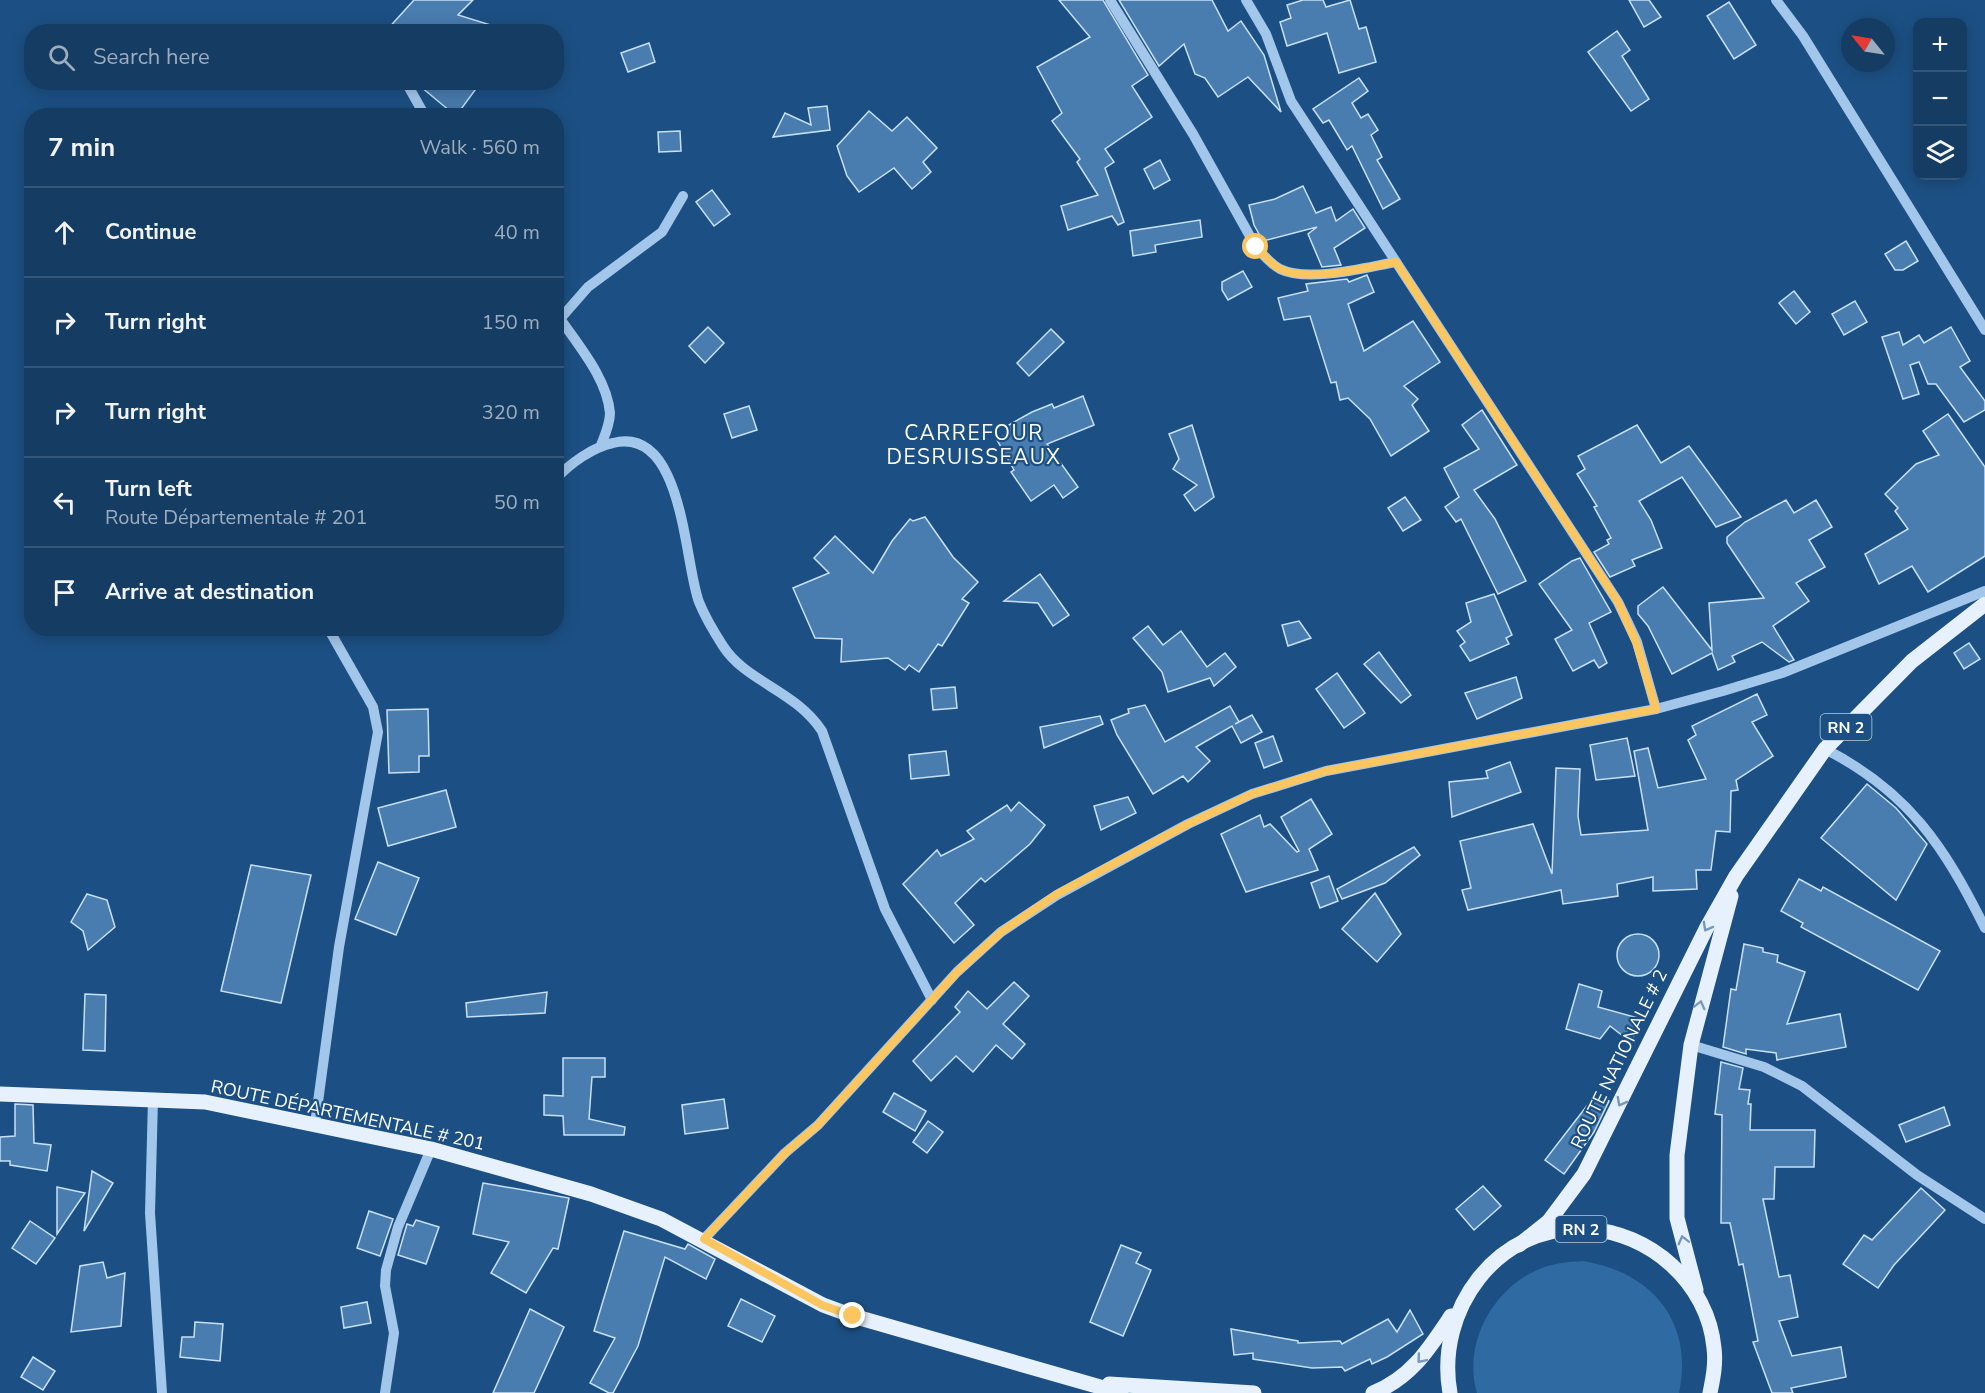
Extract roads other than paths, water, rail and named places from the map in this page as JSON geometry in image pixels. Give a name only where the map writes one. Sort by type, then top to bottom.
[{"type":"main road","name":"ROUTE NATIONALE # 2","points":[[1518,1245],[1549,1221],[1584,1174],[1646,1054],[1668,1002],[1736,876],[1825,749],[1912,661],[1985,604]]},
{"type":"main road","name":"ROUTE NATIONALE # 2","points":[[1698,1296],[1677,1218],[1677,1155],[1691,1045],[1736,876]]},
{"type":"main road","name":"ROUTE DÉPARTEMENTALE # 201","points":[[0,1094],[205,1102],[431,1149],[591,1194],[661,1219],[704,1239],[833,1308],[1121,1393]]},
{"type":"main road","name":"RN 2","points":[[1450,1393],[1447,1376],[1447,1347],[1454,1320],[1466,1294],[1489,1265],[1518,1245],[1551,1232],[1585,1229],[1619,1234],[1650,1248],[1677,1269],[1698,1296],[1711,1329],[1715,1364],[1723,1393]]},
{"type":"main road","points":[[1373,1393],[1387,1388],[1416,1365],[1466,1294]]},
{"type":"main road","name":"RN 2","points":[[1710,1393],[1715,1364]]},
{"type":"main road","name":"ROUTE DÉPARTEMENTALE # 201","points":[[1079,1382],[1254,1393]]},
{"type":"street","points":[[1110,0],[1193,134],[1256,247],[1268,260],[1281,269],[1316,274],[1396,262]]},
{"type":"street","points":[[1246,0],[1266,34],[1291,101],[1618,602],[1636,642],[1656,709]]},
{"type":"street","points":[[1776,0],[1809,46],[1985,330]]},
{"type":"street","points":[[410,90],[420,108]]},
{"type":"street","points":[[564,310],[588,287],[662,232],[683,196]]},
{"type":"street","points":[[564,325],[587,358],[606,398],[610,414],[602,445]]},
{"type":"street","points":[[564,473],[602,445],[622,440],[632,441],[652,454],[680,505],[699,600],[724,648],[742,666],[799,704],[811,715],[822,731],[885,909],[932,1000]]},
{"type":"street","points":[[704,1239],[785,1153],[818,1125],[957,972],[1001,932],[1057,894],[1188,824],[1252,794],[1326,771],[1656,709],[1782,673],[1985,591]]},
{"type":"street","points":[[315,1124],[339,947],[378,732],[373,707],[333,636]]},
{"type":"street","points":[[1825,749],[1875,777],[1914,812],[1963,884],[1985,928]]},
{"type":"street","points":[[1691,1045],[1764,1067],[1802,1086],[1917,1175],[1985,1219]]},
{"type":"street","points":[[153,1099],[150,1213],[162,1393]]},
{"type":"street","points":[[385,1393],[394,1333],[385,1286],[386,1270],[398,1227],[431,1149]]},
{"type":"district","name":"CARREFOUR DESRUISSEAUX","points":[[974,445]]}]
